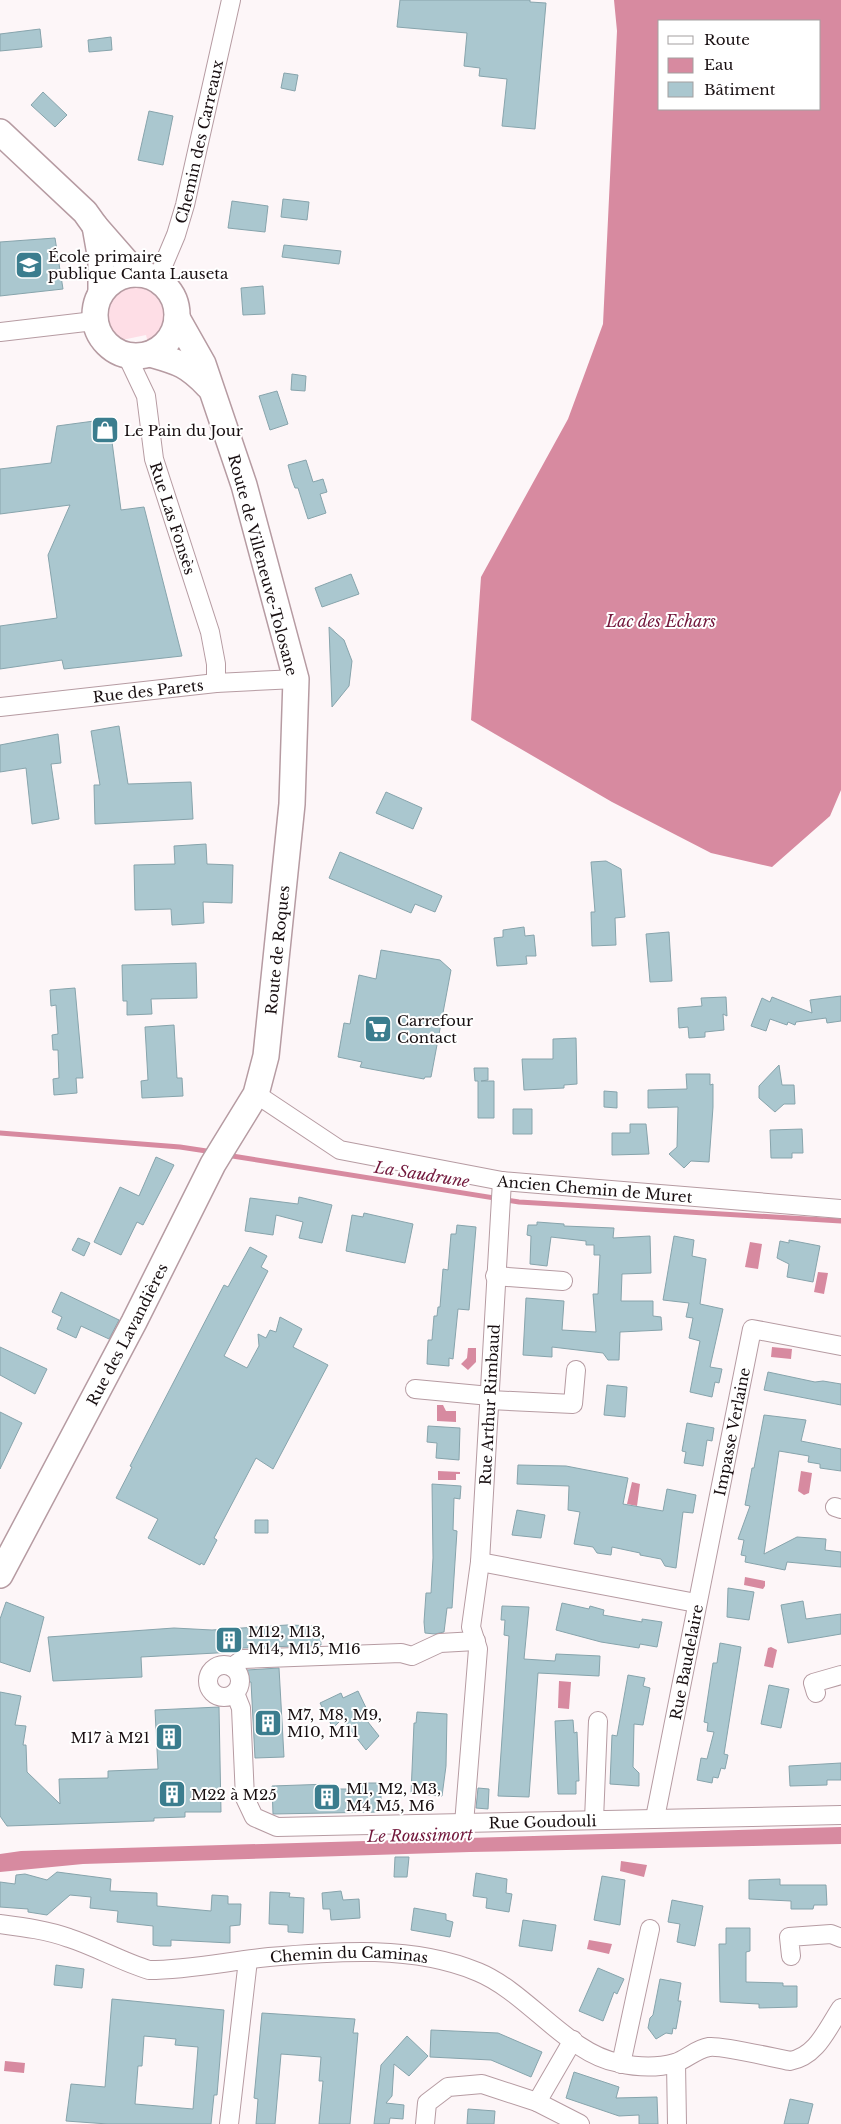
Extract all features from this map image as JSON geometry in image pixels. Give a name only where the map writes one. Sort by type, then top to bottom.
[{"type":"street","name":"Chemin des Carreaux","points":[[147,277],[176,235],[230,0]]},
{"type":"street","points":[[0,132],[59,186],[85,212],[95,226],[147,277],[172,296],[177,318],[171,336],[159,350],[139,355],[109,347],[100,335],[94,321],[94,311],[101,292],[101,260],[95,226]]},
{"type":"street","points":[[101,292],[117,278],[147,277]]},
{"type":"street","name":"Route de Villeneuve-Tolosane","points":[[177,318],[203,364],[244,485],[296,679],[292,804]]},
{"type":"street","points":[[0,332],[94,321]]},
{"type":"street","name":"Route de Villeneuve-Tolosane","points":[[139,355],[180,362],[196,374],[211,390]]},
{"type":"street","name":"Rue Las Fonsès","points":[[139,355],[154,458],[210,632],[216,664],[216,683]]},
{"type":"street","name":"Rue des Parets","points":[[0,707],[216,683],[296,679]]},
{"type":"street","name":"Route de Roques","points":[[256,1094],[266,1056],[292,804]]},
{"type":"street","name":"Rue des Lavandières","points":[[0,1575],[134,1322],[210,1170],[256,1094]]},
{"type":"street","name":"Ancien Chemin de Muret","points":[[256,1094],[340,1150],[502,1181],[841,1209]]},
{"type":"street","name":"Rue Arthur Rimbaud","points":[[464,1824],[478,1649],[473,1634],[480,1562],[498,1222],[502,1181]]},
{"type":"street","points":[[495,1276],[562,1281]]},
{"type":"street","name":"Impasse Verlaine","points":[[696,1603],[752,1328],[841,1346]]},
{"type":"street","points":[[415,1389],[490,1398],[572,1404],[576,1370]]},
{"type":"street","name":"Rue Baudelaire","points":[[480,1562],[696,1603],[655,1818]]},
{"type":"street","points":[[235,1693],[230,1696],[215,1694],[208,1680],[212,1670],[222,1665],[232,1667],[243,1659],[296,1655],[401,1653],[412,1656],[440,1643],[473,1634]]},
{"type":"street","name":"Rue Goudouli","points":[[232,1667],[240,1679],[235,1693],[241,1708],[245,1798],[254,1817],[277,1827],[841,1815]]},
{"type":"street","points":[[816,1693],[813,1683],[841,1675]]},
{"type":"street","points":[[594,1820],[598,1721]]},
{"type":"street","name":"Chemin du Caminas","points":[[0,1924],[39,1930],[70,1938],[149,1970],[248,1960],[366,1952],[441,1959],[478,1972],[505,1985],[557,2029],[587,2051],[621,2064],[644,2066],[676,2063]]},
{"type":"street","points":[[621,2064],[650,1929]]},
{"type":"street","points":[[791,1956],[789,1937],[832,1934],[841,1938]]},
{"type":"street","points":[[229,2124],[248,1960]]},
{"type":"street","points":[[677,2124],[676,2063],[691,2053],[710,2046],[790,2061],[802,2058],[815,2048],[841,2008]]},
{"type":"street","points":[[537,2102],[573,2040]]},
{"type":"street","points":[[425,2124],[427,2103],[448,2087],[482,2084],[537,2102],[580,2124]]},
{"type":"shaded area","points":[[136,286],[154,295],[160,302],[163,310],[164,319],[162,327],[148,343],[146,335],[117,341],[109,333],[105,324],[105,307],[110,299],[126,288]]},
{"type":"water","name":"Lac des Echars","points":[[614,0],[841,0],[841,790],[830,816],[772,867],[711,853],[612,802],[471,720],[481,577],[568,419],[603,324],[617,31]]},
{"type":"water","points":[[750,1242],[762,1244],[758,1269],[745,1267]]},
{"type":"water","points":[[818,1272],[828,1273],[824,1294],[814,1292]]},
{"type":"water","points":[[772,1347],[792,1349],[791,1359],[771,1357]]},
{"type":"water","points":[[468,1348],[476,1348],[476,1362],[468,1370],[461,1364],[467,1358]]},
{"type":"water","points":[[437,1405],[443,1405],[446,1411],[456,1411],[456,1422],[437,1421]]},
{"type":"water","points":[[438,1471],[460,1472],[460,1474],[456,1474],[456,1480],[438,1480]]},
{"type":"water","points":[[801,1471],[812,1473],[809,1493],[804,1495],[798,1491]]},
{"type":"water","points":[[632,1482],[640,1484],[637,1506],[627,1504]]},
{"type":"water","points":[[745,1577],[765,1581],[765,1586],[763,1589],[744,1585]]},
{"type":"water","points":[[771,1647],[777,1650],[773,1668],[764,1666],[768,1648]]},
{"type":"water","points":[[559,1681],[571,1682],[569,1709],[558,1708]]},
{"type":"water","points":[[841,1827],[841,1844],[470,1852],[83,1864],[0,1872],[0,1854],[21,1851]]},
{"type":"water","points":[[621,1861],[647,1865],[644,1877],[620,1871]]},
{"type":"water","points":[[589,1940],[612,1944],[609,1954],[587,1949]]},
{"type":"water","points":[[5,2061],[25,2063],[24,2073],[4,2071]]},
{"type":"building","points":[[400,0],[530,0],[530,2],[546,3],[535,129],[502,126],[507,79],[479,76],[480,68],[464,66],[467,33],[397,27]]},
{"type":"building","points":[[40,29],[42,47],[0,51],[0,34]]},
{"type":"building","points":[[111,37],[112,50],[89,52],[88,40]]},
{"type":"building","points":[[284,73],[298,75],[295,91],[281,88]]},
{"type":"building","points":[[43,92],[67,115],[55,127],[31,105]]},
{"type":"building","points":[[149,111],[173,116],[163,165],[138,160]]},
{"type":"building","points":[[283,199],[309,202],[307,220],[281,217]]},
{"type":"building","points":[[232,201],[268,206],[265,232],[228,228]]},
{"type":"building","name":"École primaire publique Canta Lauseta","points":[[55,238],[63,289],[0,296],[0,242]]},
{"type":"building","points":[[284,245],[341,251],[339,264],[282,257]]},
{"type":"building","points":[[263,286],[265,314],[243,315],[241,288]]},
{"type":"building","points":[[292,374],[306,376],[305,391],[291,390]]},
{"type":"building","points":[[277,391],[288,424],[270,430],[259,396]]},
{"type":"building","points":[[109,419],[121,510],[144,507],[182,656],[64,669],[62,660],[0,669],[0,626],[57,618],[48,555],[70,505],[0,514],[0,469],[51,463],[57,426]]},
{"type":"building","points":[[306,460],[313,482],[323,479],[327,492],[320,494],[326,513],[308,519],[288,465]]},
{"type":"building","points":[[351,574],[359,594],[322,607],[315,588]]},
{"type":"building","points":[[329,627],[344,640],[352,661],[349,686],[332,707]]},
{"type":"building","points":[[119,726],[128,784],[191,782],[193,819],[95,824],[94,785],[100,785],[91,731]]},
{"type":"building","points":[[58,734],[61,763],[51,764],[59,819],[32,824],[26,768],[0,772],[0,745]]},
{"type":"building","points":[[386,792],[422,808],[413,829],[376,813]]},
{"type":"building","points":[[206,844],[207,864],[233,865],[232,903],[203,902],[204,923],[172,925],[171,909],[135,910],[134,865],[175,864],[174,846]]},
{"type":"building","points":[[340,852],[442,896],[435,912],[415,904],[411,913],[329,878]]},
{"type":"building","points":[[606,861],[621,869],[625,917],[615,918],[616,945],[592,946],[591,912],[595,912],[591,862]]},
{"type":"building","points":[[524,927],[525,936],[534,935],[536,956],[526,956],[527,964],[497,966],[494,938],[503,937],[503,930]]},
{"type":"building","points":[[669,932],[672,981],[650,982],[646,934]]},
{"type":"building","points":[[381,950],[440,960],[451,970],[431,1077],[425,1077],[424,1079],[360,1067],[362,1062],[338,1057],[344,1023],[350,1024],[359,975],[376,979]]},
{"type":"building","points":[[196,963],[197,998],[151,999],[152,1014],[127,1015],[127,1001],[123,1001],[122,965]]},
{"type":"building","points":[[75,988],[83,1078],[76,1078],[77,1093],[54,1095],[53,1079],[59,1078],[58,1050],[53,1050],[52,1035],[58,1034],[56,1005],[51,1006],[50,990]]},
{"type":"building","points":[[841,996],[841,1021],[827,1023],[826,1018],[796,1022],[795,1025],[788,1022],[787,1025],[770,1019],[766,1031],[751,1026],[762,998],[770,1002],[772,997],[812,1013],[810,1000]]},
{"type":"building","points":[[726,997],[727,1016],[723,1014],[724,1030],[705,1032],[705,1037],[689,1038],[688,1027],[679,1028],[678,1008],[702,1006],[701,998]]},
{"type":"building","points":[[174,1025],[177,1078],[182,1078],[183,1096],[142,1098],[141,1081],[148,1080],[145,1027]]},
{"type":"building","points":[[576,1038],[577,1084],[564,1085],[564,1088],[524,1090],[522,1059],[553,1059],[553,1039]]},
{"type":"building","points":[[779,1065],[782,1085],[794,1085],[795,1104],[784,1104],[775,1112],[759,1098],[759,1086]]},
{"type":"building","points":[[474,1068],[488,1068],[488,1080],[481,1081],[494,1081],[494,1118],[478,1118],[478,1081],[475,1081]]},
{"type":"building","points":[[686,1074],[710,1074],[710,1085],[713,1084],[713,1107],[709,1162],[691,1161],[684,1168],[669,1154],[677,1147],[678,1107],[648,1108],[648,1090],[687,1089]]},
{"type":"building","points":[[604,1091],[617,1092],[617,1108],[604,1107]]},
{"type":"building","points":[[513,1109],[532,1109],[532,1134],[513,1134]]},
{"type":"building","points":[[630,1124],[646,1124],[649,1154],[612,1155],[612,1133],[630,1133]]},
{"type":"building","points":[[802,1129],[803,1153],[792,1153],[792,1158],[771,1158],[770,1130]]},
{"type":"building","points":[[156,1157],[174,1165],[143,1225],[137,1222],[121,1255],[94,1242],[120,1187],[139,1196]]},
{"type":"building","points":[[299,1197],[332,1205],[322,1243],[299,1238],[303,1222],[276,1215],[273,1235],[245,1231],[250,1198],[298,1204]]},
{"type":"building","points":[[364,1213],[413,1224],[405,1263],[346,1251],[352,1215],[363,1217]]},
{"type":"building","points":[[537,1222],[564,1224],[564,1226],[614,1228],[613,1238],[650,1236],[651,1273],[622,1274],[621,1301],[653,1301],[653,1316],[661,1317],[662,1330],[620,1332],[619,1360],[608,1360],[603,1353],[552,1347],[552,1357],[523,1355],[526,1298],[564,1301],[562,1330],[596,1332],[593,1294],[598,1294],[600,1255],[594,1255],[594,1245],[586,1245],[586,1241],[551,1237],[547,1266],[530,1264],[531,1236],[527,1235],[528,1225],[537,1225]]},
{"type":"building","points":[[457,1225],[476,1227],[469,1310],[458,1309],[453,1359],[449,1358],[449,1366],[427,1364],[428,1340],[432,1340],[434,1316],[437,1316],[438,1307],[440,1307],[443,1269],[448,1270],[451,1234],[456,1234]]},
{"type":"building","points":[[674,1236],[694,1240],[692,1256],[706,1259],[700,1304],[723,1309],[710,1367],[722,1369],[719,1383],[715,1382],[712,1397],[690,1392],[700,1341],[689,1338],[693,1318],[686,1317],[689,1303],[663,1300]]},
{"type":"building","points":[[78,1238],[90,1243],[84,1256],[72,1250]]},
{"type":"building","points":[[789,1240],[820,1246],[813,1282],[787,1277],[789,1264],[777,1258],[780,1241],[789,1243]]},
{"type":"building","points":[[250,1247],[267,1256],[261,1267],[268,1271],[224,1356],[247,1368],[259,1346],[258,1334],[266,1338],[270,1330],[276,1332],[280,1317],[302,1329],[293,1347],[328,1365],[273,1469],[256,1458],[214,1538],[217,1540],[204,1565],[201,1563],[200,1565],[148,1538],[158,1519],[116,1498],[132,1467],[130,1466],[224,1285],[228,1287]]},
{"type":"building","points":[[61,1292],[119,1320],[109,1339],[81,1326],[76,1338],[57,1329],[62,1317],[52,1312]]},
{"type":"building","points":[[0,1347],[47,1369],[35,1394],[0,1375]]},
{"type":"building","points":[[768,1372],[815,1382],[823,1381],[841,1384],[841,1405],[764,1390]]},
{"type":"building","points":[[607,1385],[627,1387],[625,1417],[604,1415]]},
{"type":"building","points":[[0,1412],[22,1423],[0,1469]]},
{"type":"building","points":[[764,1415],[806,1420],[801,1441],[841,1449],[841,1471],[820,1468],[820,1464],[808,1462],[809,1456],[779,1451],[764,1554],[797,1537],[826,1539],[825,1550],[841,1552],[841,1567],[787,1562],[785,1570],[745,1562],[746,1556],[741,1555],[744,1540],[738,1539],[750,1506],[745,1505]]},
{"type":"building","points":[[687,1423],[714,1428],[712,1441],[707,1440],[703,1466],[684,1463],[686,1452],[682,1451]]},
{"type":"building","points":[[428,1426],[460,1428],[459,1460],[436,1458],[437,1443],[427,1442]]},
{"type":"building","points":[[518,1465],[566,1466],[628,1478],[623,1504],[663,1511],[667,1489],[696,1495],[693,1513],[683,1512],[676,1568],[665,1566],[661,1559],[640,1555],[640,1553],[612,1547],[611,1555],[597,1553],[593,1547],[574,1544],[580,1512],[568,1510],[569,1486],[517,1484]]},
{"type":"building","points":[[432,1484],[461,1486],[460,1499],[454,1498],[453,1530],[457,1531],[452,1608],[447,1608],[444,1632],[435,1634],[425,1633],[424,1622],[426,1593],[431,1593],[433,1558]]},
{"type":"building","points":[[517,1510],[545,1515],[541,1538],[512,1535]]},
{"type":"building","points":[[255,1520],[268,1520],[268,1533],[255,1533]]},
{"type":"building","points":[[728,1588],[754,1592],[749,1620],[727,1617]]},
{"type":"building","points":[[803,1601],[806,1619],[841,1614],[841,1634],[788,1643],[781,1605]]},
{"type":"building","points":[[6,1602],[44,1617],[30,1672],[0,1662],[0,1619]]},
{"type":"building","points":[[562,1603],[589,1609],[590,1606],[604,1610],[603,1615],[642,1622],[642,1619],[662,1622],[657,1647],[640,1644],[639,1648],[601,1642],[556,1630]]},
{"type":"building","points":[[502,1606],[529,1607],[524,1659],[555,1661],[556,1654],[600,1656],[599,1676],[538,1673],[529,1797],[498,1796],[509,1636],[504,1635],[505,1620],[501,1620]]},
{"type":"building","points":[[287,1625],[320,1626],[321,1645],[243,1648],[235,1652],[141,1657],[142,1677],[53,1681],[48,1637],[174,1628],[212,1630]]},
{"type":"building","points":[[720,1643],[741,1647],[724,1754],[728,1755],[725,1769],[721,1768],[718,1778],[713,1777],[712,1783],[697,1780],[701,1758],[707,1759],[714,1732],[707,1731],[708,1723],[704,1722],[713,1663],[717,1663]]},
{"type":"building","name":"M7, M8, M9, M10, M11","points":[[279,1668],[284,1757],[255,1758],[251,1682],[244,1682],[243,1672],[247,1670]]},
{"type":"building","points":[[628,1675],[645,1678],[643,1686],[650,1688],[643,1725],[634,1724],[633,1767],[639,1773],[639,1786],[610,1784],[612,1735],[617,1736]]},
{"type":"building","points":[[769,1685],[789,1689],[781,1728],[761,1724]]},
{"type":"building","points":[[358,1691],[369,1714],[364,1717],[379,1736],[366,1750],[342,1719],[333,1728],[320,1703],[341,1693],[343,1698]]},
{"type":"building","points":[[0,1692],[21,1696],[15,1725],[26,1726],[23,1745],[26,1745],[27,1772],[60,1804],[59,1779],[108,1778],[108,1771],[158,1769],[155,1710],[219,1707],[221,1812],[185,1812],[185,1817],[154,1818],[154,1821],[7,1826],[0,1816]]},
{"type":"building","points":[[417,1712],[447,1714],[446,1766],[442,1796],[411,1794],[414,1723],[416,1723]]},
{"type":"building","points":[[573,1720],[574,1733],[577,1732],[579,1781],[576,1781],[576,1794],[558,1794],[555,1721]]},
{"type":"building","points":[[841,1763],[841,1780],[827,1780],[827,1785],[790,1786],[789,1766]]},
{"type":"building","name":"M1, M2, M3, M4 M5, M6","points":[[361,1783],[381,1783],[381,1812],[273,1814],[272,1786],[330,1784],[330,1789],[362,1789]]},
{"type":"building","points":[[478,1788],[489,1789],[488,1809],[476,1808]]},
{"type":"building","points":[[395,1857],[409,1857],[407,1877],[394,1877]]},
{"type":"building","points":[[57,1872],[111,1879],[110,1891],[157,1893],[157,1906],[211,1911],[212,1895],[228,1896],[228,1904],[241,1904],[240,1925],[230,1926],[230,1943],[171,1940],[171,1946],[160,1946],[153,1945],[153,1926],[117,1922],[118,1911],[90,1908],[91,1897],[70,1895],[47,1915],[28,1912],[28,1909],[0,1907],[0,1882],[15,1884],[16,1875],[25,1874],[47,1880]]},
{"type":"building","points":[[476,1873],[507,1879],[506,1893],[512,1894],[509,1912],[486,1908],[487,1898],[473,1896]]},
{"type":"building","points":[[602,1876],[625,1880],[620,1925],[594,1920]]},
{"type":"building","points":[[780,1879],[780,1885],[826,1885],[827,1905],[814,1905],[813,1909],[791,1909],[791,1901],[749,1899],[749,1880]]},
{"type":"building","points":[[341,1891],[343,1900],[359,1899],[360,1918],[331,1920],[330,1909],[323,1909],[322,1893]]},
{"type":"building","points":[[270,1892],[290,1893],[289,1897],[304,1898],[303,1933],[288,1932],[288,1925],[269,1924]]},
{"type":"building","points":[[672,1900],[703,1906],[695,1946],[677,1942],[680,1924],[668,1922]]},
{"type":"building","points":[[414,1908],[446,1914],[446,1920],[453,1922],[450,1937],[411,1930]]},
{"type":"building","points":[[523,1920],[556,1925],[552,1951],[519,1946]]},
{"type":"building","points":[[726,1928],[750,1928],[750,1951],[746,1952],[746,1982],[783,1983],[783,1986],[797,1986],[797,2007],[759,2008],[759,2004],[720,2002],[719,1944],[726,1944]]},
{"type":"building","points":[[56,1965],[84,1969],[82,1988],[54,1985]]},
{"type":"building","points":[[598,1968],[624,1979],[617,1994],[614,1992],[603,2021],[579,2011]]},
{"type":"building","points":[[660,1979],[681,1983],[678,2001],[681,2001],[676,2029],[673,2028],[672,2034],[666,2033],[656,2039],[648,2028],[650,2018],[653,2015]]},
{"type":"building","points":[[112,1999],[224,2010],[217,2095],[214,2095],[211,2124],[108,2124],[66,2121],[71,2084],[105,2087]],"holes":[[[144,2036],[176,2039],[175,2045],[198,2047],[193,2109],[135,2104],[138,2066],[142,2066]]]},
{"type":"building","points":[[262,2013],[355,2019],[353,2033],[358,2033],[350,2124],[319,2124],[323,2081],[319,2081],[321,2057],[281,2054],[275,2124],[256,2124],[258,2099],[254,2098]]},
{"type":"building","points":[[431,2030],[498,2033],[542,2052],[531,2077],[491,2060],[430,2057]]},
{"type":"building","points":[[407,2036],[428,2056],[409,2076],[394,2064],[392,2096],[386,2103],[404,2105],[403,2119],[390,2118],[389,2124],[374,2124],[381,2065]]},
{"type":"building","points":[[574,2072],[619,2087],[616,2098],[657,2097],[658,2124],[639,2124],[639,2115],[619,2116],[566,2098]]},
{"type":"building","points":[[790,2099],[813,2104],[808,2124],[784,2124]]},
{"type":"building","points":[[468,2109],[495,2111],[494,2124],[467,2124]]},
{"type":"waterway","name":"La Saudrune","points":[[0,1133],[180,1147],[213,1152]]},
{"type":"waterway","name":"La Saudrune","points":[[226,1155],[519,1202],[841,1221]]},
{"type":"place","name":"École primaire publique Canta Lauseta","points":[[29,265]]},
{"type":"place","name":"Le Pain du Jour","points":[[105,430]]},
{"type":"place","name":"Carrefour Contact","points":[[378,1029]]},
{"type":"place","name":"M12, M13, M14, M15, M16","points":[[229,1640]]},
{"type":"place","name":"M7, M8, M9, M10, M11","points":[[268,1723]]},
{"type":"place","name":"M17 à M21","points":[[169,1737]]},
{"type":"place","name":"M22 à M25","points":[[172,1794]]},
{"type":"place","name":"M1, M2, M3, M4 M5, M6","points":[[327,1797]]},
{"type":"water label","name":"Le Roussimort","points":[[420,1835]]}]
